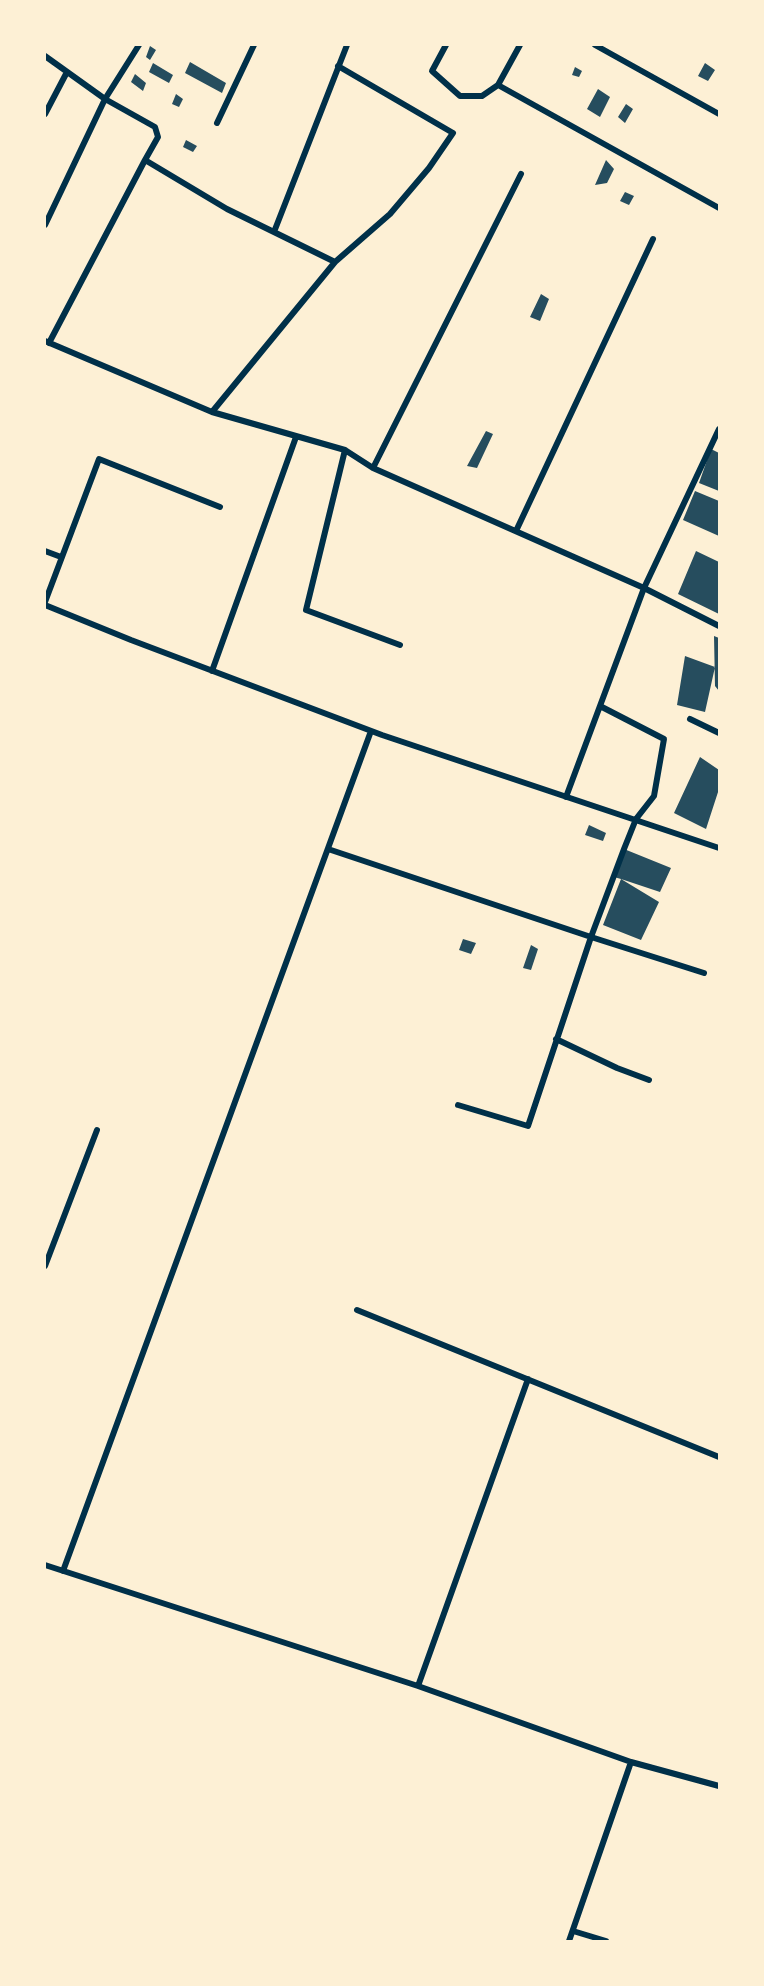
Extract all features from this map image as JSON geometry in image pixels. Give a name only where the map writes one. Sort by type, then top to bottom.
[{"type":"street","points":[[45,225],[105,99],[139,45]]},
{"type":"street","points":[[217,123],[254,45]]},
{"type":"street","points":[[274,232],[347,45]]},
{"type":"street","points":[[446,45],[432,71],[460,96],[482,96],[498,85],[520,45]]},
{"type":"street","points":[[595,45],[719,114]]},
{"type":"street","points":[[45,56],[105,99],[155,127],[158,137],[47,342],[212,412],[345,450],[373,468],[644,588],[719,626]]},
{"type":"street","points":[[212,412],[335,262],[390,214],[429,168],[453,133],[338,66]]},
{"type":"street","points":[[45,114],[66,72]]},
{"type":"street","points":[[498,85],[719,208]]},
{"type":"street","points":[[145,160],[227,209],[335,262]]},
{"type":"street","points":[[373,468],[521,174]]},
{"type":"street","points":[[516,531],[652,239]]},
{"type":"street","points":[[566,797],[644,588],[719,429]]},
{"type":"street","points":[[212,671],[296,437]]},
{"type":"street","points":[[345,450],[306,610],[400,645]]},
{"type":"street","points":[[220,507],[99,459],[45,603],[212,671],[371,731],[719,848]]},
{"type":"street","points":[[45,551],[61,557]]},
{"type":"street","points":[[458,1106],[528,1126],[591,938],[636,819],[654,796],[664,739],[600,706]]},
{"type":"street","points":[[690,719],[719,732]]},
{"type":"street","points":[[63,1571],[371,731]]},
{"type":"street","points":[[328,849],[591,938],[704,973]]},
{"type":"street","points":[[556,1039],[617,1068],[649,1080]]},
{"type":"street","points":[[45,1266],[97,1130]]},
{"type":"street","points":[[357,1311],[719,1457]]},
{"type":"street","points":[[418,1686],[528,1379]]},
{"type":"street","points":[[45,1565],[418,1686],[631,1762],[719,1786]]},
{"type":"street","points":[[568,1941],[631,1762]]},
{"type":"street","points":[[573,1931],[606,1941]]},
{"type":"building","points":[[150,46],[156,50],[150,60],[146,57]]},
{"type":"building","points":[[190,62],[226,83],[222,93],[185,73]]},
{"type":"building","points":[[153,63],[173,75],[169,83],[149,72]]},
{"type":"building","points":[[705,63],[715,70],[708,81],[698,76]]},
{"type":"building","points":[[575,67],[582,71],[579,77],[572,75]]},
{"type":"building","points":[[135,74],[146,83],[143,91],[131,82]]},
{"type":"building","points":[[598,89],[610,97],[600,117],[587,109]]},
{"type":"building","points":[[176,94],[183,99],[179,107],[172,104]]},
{"type":"building","points":[[626,104],[633,109],[625,123],[618,117]]},
{"type":"building","points":[[186,140],[197,146],[193,152],[183,147]]},
{"type":"building","points":[[606,160],[614,169],[607,183],[595,185]]},
{"type":"building","points":[[625,192],[634,196],[629,205],[620,201]]},
{"type":"building","points":[[541,294],[549,299],[540,321],[530,317]]},
{"type":"building","points":[[486,431],[493,434],[477,468],[467,466]]},
{"type":"building","points":[[711,449],[719,453],[719,491],[699,483]]},
{"type":"building","points":[[695,491],[719,501],[719,536],[683,520]]},
{"type":"building","points":[[696,551],[719,562],[719,614],[678,594]]},
{"type":"building","points":[[714,636],[719,638],[719,691],[715,686]]},
{"type":"building","points":[[685,656],[715,667],[705,712],[677,705]]},
{"type":"building","points":[[700,757],[719,770],[719,789],[706,829],[674,813]]},
{"type":"building","points":[[589,825],[606,833],[603,841],[585,835]]},
{"type":"building","points":[[624,849],[671,868],[660,892],[614,877]]},
{"type":"building","points":[[621,879],[659,902],[641,940],[603,925]]},
{"type":"building","points":[[463,939],[476,943],[471,954],[459,950]]},
{"type":"building","points":[[531,945],[538,949],[531,970],[523,968]]}]
